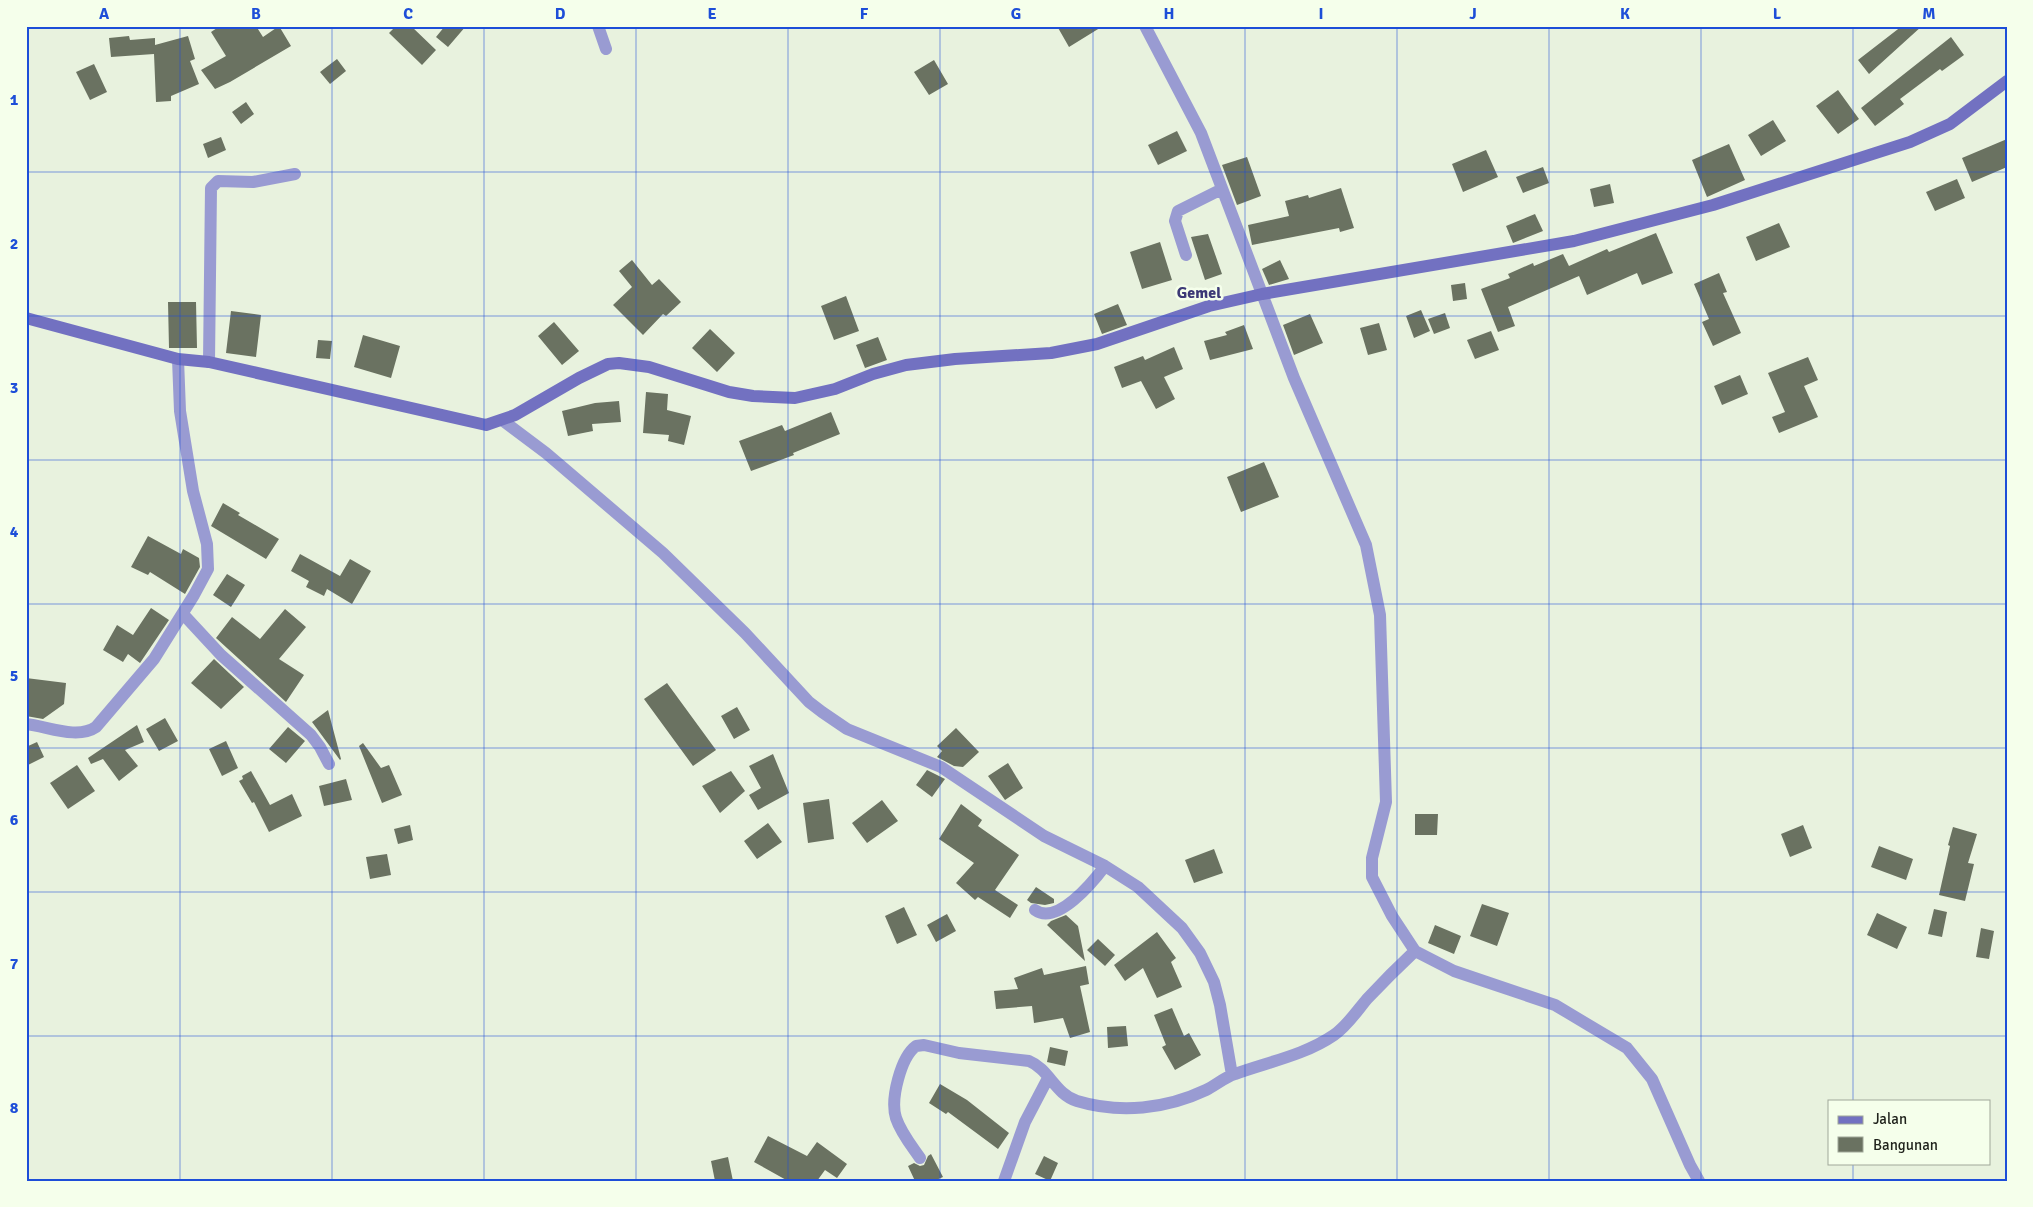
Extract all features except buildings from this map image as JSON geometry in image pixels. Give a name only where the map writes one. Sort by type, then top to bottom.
[{"type":"street","points":[[598,26],[606,49]]},
{"type":"street","points":[[1145,26],[1201,133],[1321,446],[1366,545],[1380,615],[1386,802],[1372,858],[1372,877],[1392,916],[1415,951],[1454,971],[1555,1006],[1627,1048],[1652,1079],[1699,1181]]},
{"type":"street","points":[[26,318],[178,359],[209,362],[486,424],[502,420],[608,364],[619,363],[649,367],[728,392],[753,396],[795,398],[835,389],[873,374],[906,365],[955,359],[1051,353],[1097,344],[1209,306],[1262,294],[1574,241],[1713,204],[1910,142],[1950,124],[2007,81]]},
{"type":"street","points":[[209,362],[211,188],[218,181],[253,182],[295,174]]},
{"type":"street","points":[[1186,255],[1175,221],[1178,211],[1222,189]]},
{"type":"street","points":[[26,724],[74,732],[92,730],[154,659],[206,574],[209,557],[193,491],[180,411],[178,359]]},
{"type":"street","points":[[502,420],[546,453],[656,547],[745,633],[809,702],[822,712],[846,729],[941,766],[1044,836],[1105,866],[1138,887],[1182,928],[1200,953],[1214,982],[1232,1074]]},
{"type":"street","points":[[183,614],[222,655],[311,736],[320,747],[329,764]]},
{"type":"street","points":[[1035,910],[1045,915],[1056,913],[1086,889],[1105,866]]},
{"type":"street","points":[[920,1158],[903,1134],[895,1116],[894,1101],[902,1066],[916,1046],[924,1045],[959,1053],[1029,1061],[1038,1066],[1055,1088],[1074,1100],[1106,1108],[1128,1109],[1183,1100],[1232,1074],[1305,1051],[1335,1034],[1415,951]]},
{"type":"street","points":[[1004,1181],[1025,1122],[1048,1078]]},
{"type":"district","name":"Gemel","points":[[1199,292]]}]
